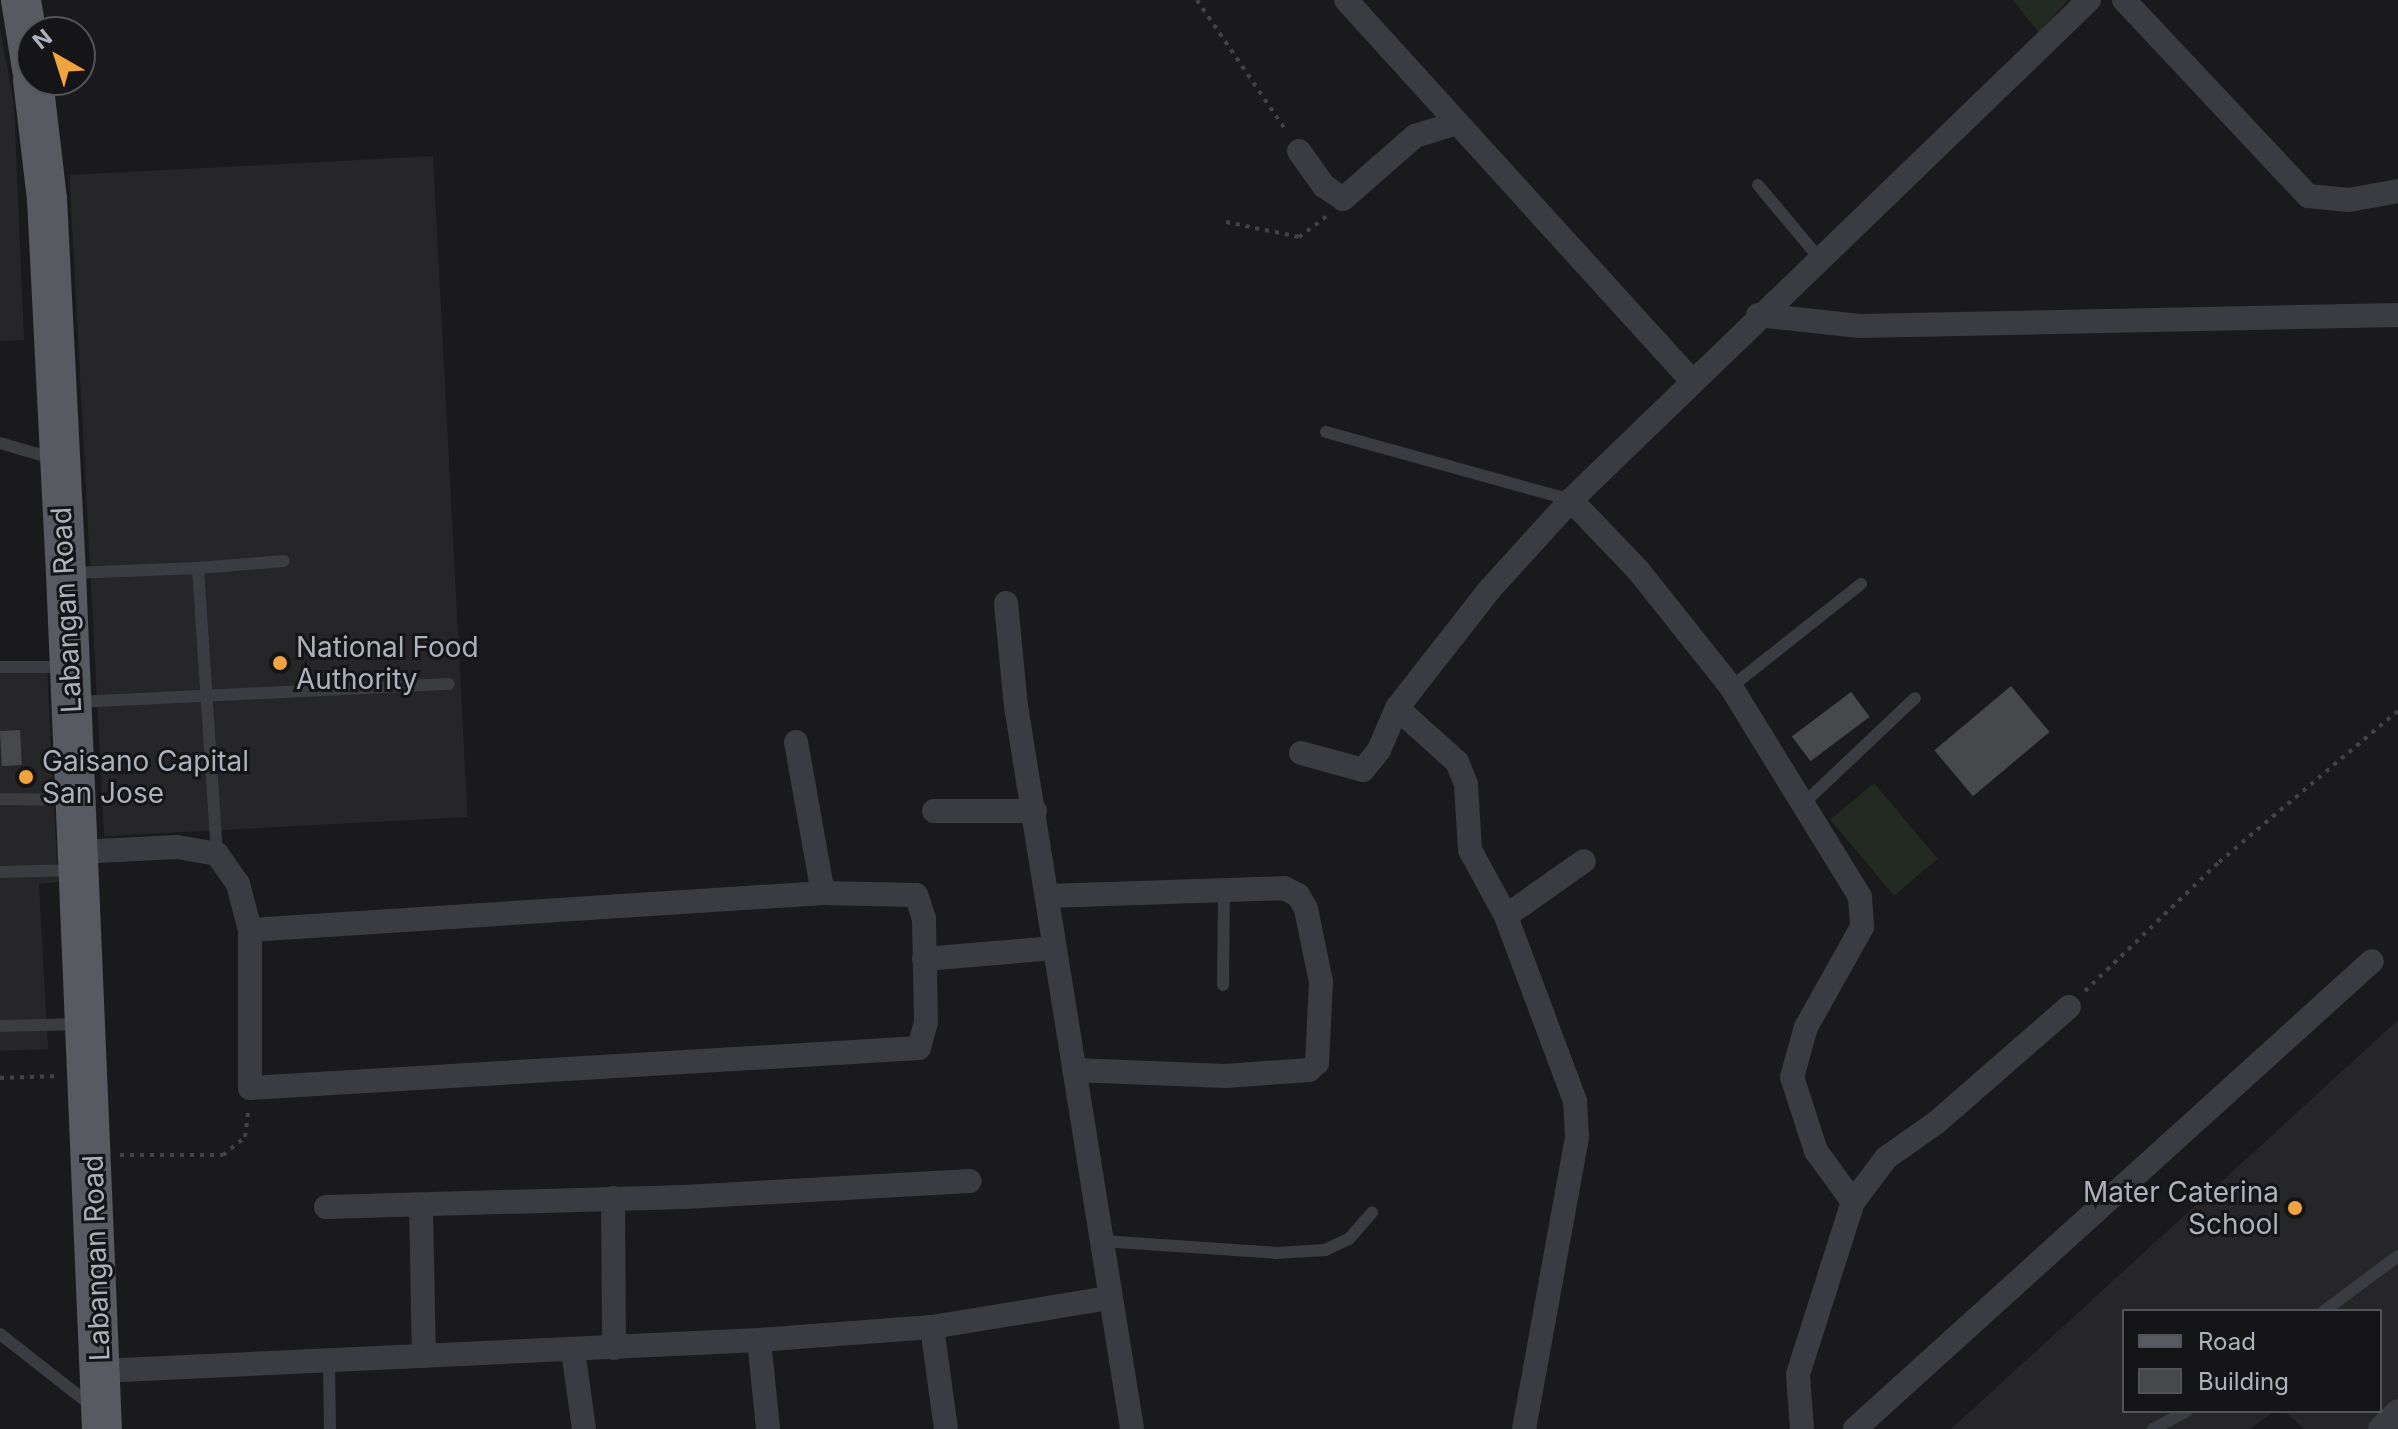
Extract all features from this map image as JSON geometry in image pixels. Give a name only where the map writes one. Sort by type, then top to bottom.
[{"type":"main road","name":"Labangan Road","points":[[35,96],[47,199],[66,574],[102,1422]]},
{"type":"street","points":[[1346,0],[1541,210],[1692,381]]},
{"type":"street","points":[[1301,753],[1340,768],[1363,770],[1379,750],[1397,708],[1490,589],[1571,500],[1758,315],[2089,0]]},
{"type":"street","points":[[2124,0],[2308,196],[2349,200],[2398,191]]},
{"type":"street","points":[[1299,151],[1324,186],[1343,199],[1415,136],[1457,123]]},
{"type":"street","points":[[1758,315],[1859,326],[2398,315]]},
{"type":"street","points":[[1571,500],[1638,570],[1731,687],[1860,897],[1862,927],[1806,1027],[1792,1077],[1816,1151],[1853,1202]]},
{"type":"street","points":[[1006,603],[1055,948],[1132,1429]]},
{"type":"street","points":[[1397,708],[1457,762],[1466,784],[1470,850],[1506,916],[1575,1101],[1577,1137],[1524,1429]]},
{"type":"street","points":[[796,742],[823,893]]},
{"type":"street","points":[[934,811],[1035,811]]},
{"type":"street","points":[[78,861],[177,847],[217,854],[238,884],[250,930],[250,1088],[919,1048],[926,1022],[924,919],[916,895],[823,893],[250,930]]},
{"type":"street","points":[[1506,916],[1584,861]]},
{"type":"street","points":[[1049,896],[1284,888],[1298,895],[1306,909],[1321,982],[1317,1063],[1309,1070],[1225,1076],[1074,1070]]},
{"type":"street","points":[[924,959],[1055,948]]},
{"type":"street","points":[[1855,1429],[2372,961]]},
{"type":"street","points":[[1802,1429],[1798,1374],[1853,1202],[1886,1158],[1937,1122],[2069,1007]]},
{"type":"street","points":[[326,1207],[613,1198],[970,1181]]},
{"type":"street","points":[[613,1198],[614,1348]]},
{"type":"street","points":[[421,1205],[424,1356]]},
{"type":"street","points":[[100,1371],[759,1340],[932,1327],[1110,1298]]},
{"type":"street","points":[[932,1327],[946,1429]]},
{"type":"street","points":[[759,1340],[768,1429]]},
{"type":"street","points":[[573,1350],[584,1429]]},
{"type":"street","points":[[2380,1429],[2398,1411]]},
{"type":"lane","points":[[1758,185],[1819,258]]},
{"type":"lane","points":[[1326,432],[1571,500]]},
{"type":"lane","points":[[0,443],[58,460]]},
{"type":"lane","points":[[66,574],[284,561]]},
{"type":"lane","points":[[198,568],[209,696],[217,854]]},
{"type":"lane","points":[[1731,687],[1861,584]]},
{"type":"lane","points":[[0,667],[70,685],[209,696],[449,684]]},
{"type":"lane","points":[[1803,804],[1915,698]]},
{"type":"lane","points":[[0,799],[77,800]]},
{"type":"lane","points":[[0,872],[78,861]]},
{"type":"lane","points":[[1223,985],[1224,892]]},
{"type":"lane","points":[[0,1026],[84,1024]]},
{"type":"lane","points":[[1102,1241],[1276,1253],[1325,1250],[1349,1239],[1372,1213]]},
{"type":"lane","points":[[2327,1309],[2398,1256]]},
{"type":"lane","points":[[0,1334],[102,1422]]},
{"type":"lane","points":[[329,1361],[330,1429]]},
{"type":"lane","points":[[2153,1429],[2183,1413]]},
{"type":"path","points":[[1197,0],[1299,151]]},
{"type":"path","points":[[1226,222],[1299,237],[1310,234],[1343,199]]},
{"type":"path","points":[[2069,1007],[2219,862],[2398,711]]},
{"type":"path","points":[[0,1078],[87,1075]]},
{"type":"path","points":[[92,1155],[223,1155],[245,1137],[250,1088]]},
{"type":"shaded area","points":[[2013,0],[2068,0],[2039,33]]},
{"type":"shaded area","points":[[0,28],[14,104],[24,340],[0,341]]},
{"type":"shaded area","points":[[433,156],[468,817],[104,836],[69,175]]},
{"type":"shaded area","name":"Gaisano Capital San Jose","points":[[47,669],[58,882],[39,884],[48,1049],[0,1051],[0,671]]},
{"type":"shaded area","points":[[1874,783],[1938,859],[1894,895],[1830,820]]},
{"type":"shaded area","name":"Mater Caterina School","points":[[2398,1020],[2398,1402],[2371,1429],[2304,1429],[2286,1413],[2382,1413],[2382,1309],[2122,1309],[2122,1413],[2272,1413],[2250,1429],[1951,1429]]},
{"type":"building","points":[[2011,686],[2050,732],[1973,796],[1934,750]]},
{"type":"building","points":[[1851,692],[1870,717],[1811,761],[1792,737]]},
{"type":"building","points":[[20,730],[22,765],[2,766],[0,731]]},
{"type":"place","name":"National Food Authority","points":[[280,663]]},
{"type":"place","name":"Gaisano Capital San Jose","points":[[26,777]]},
{"type":"place","name":"Mater Caterina School","points":[[2295,1208]]}]
